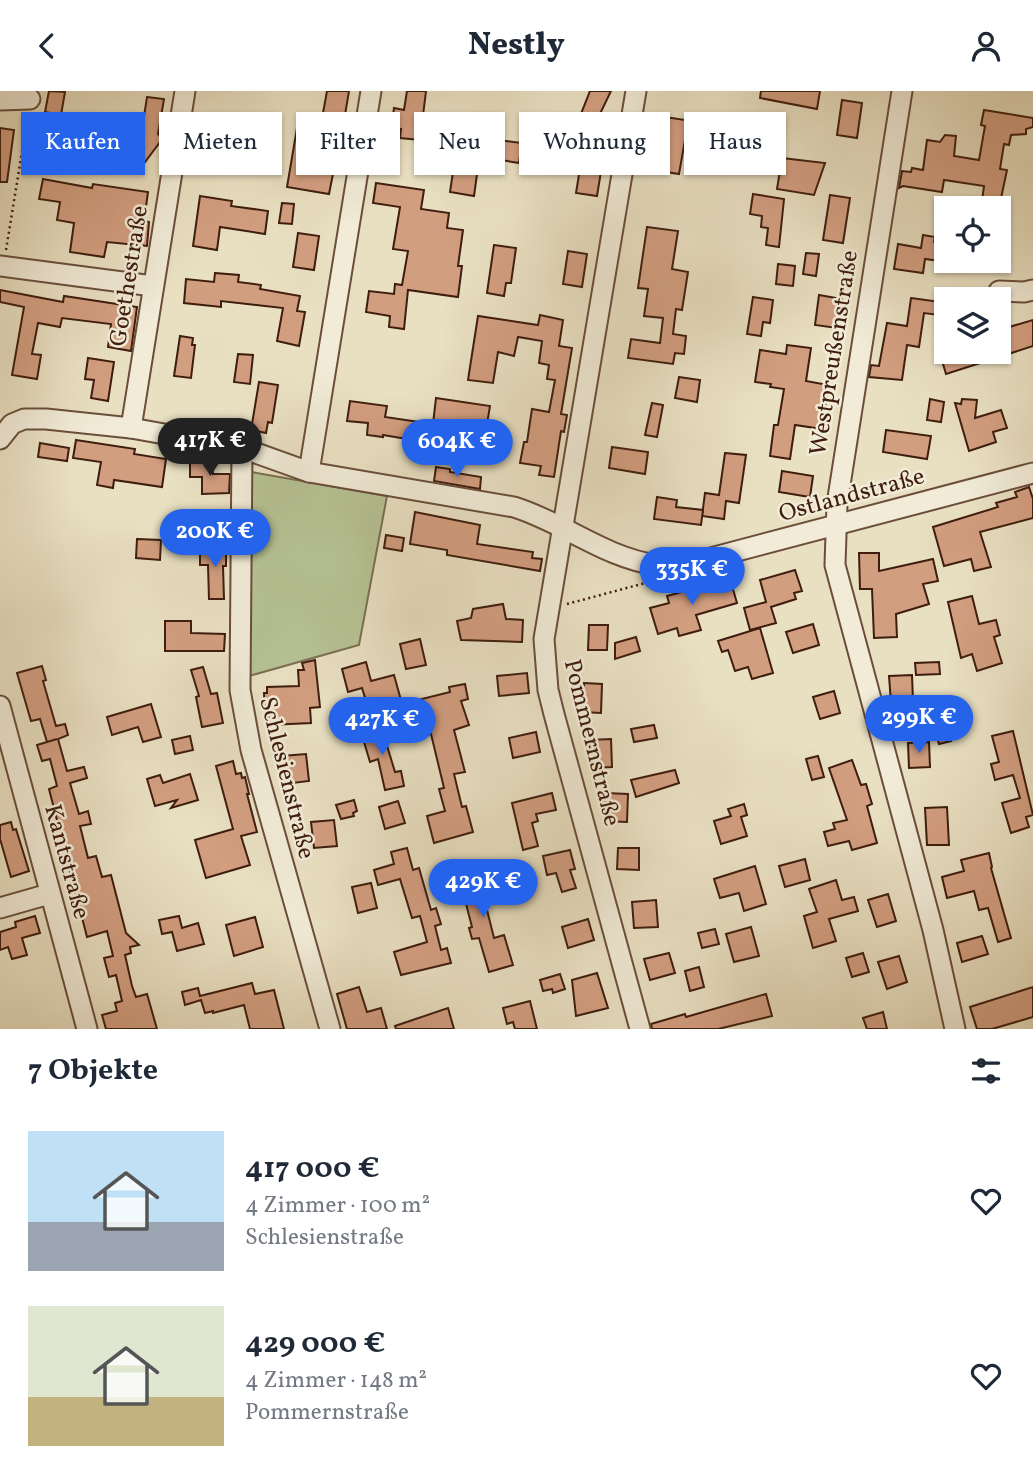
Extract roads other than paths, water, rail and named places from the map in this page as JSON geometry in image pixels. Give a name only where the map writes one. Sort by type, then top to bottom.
[{"type":"street","name":"Goethestraße","points":[[131,428],[185,91]]},
{"type":"street","points":[[309,473],[371,91]]},
{"type":"street","name":"Pommernstraße","points":[[636,91],[544,639],[548,690],[639,1029]]},
{"type":"street","name":"Westpreußenstraße","points":[[902,91],[847,432],[835,527],[835,565],[933,930],[955,1029]]},
{"type":"street","points":[[0,100],[30,99]]},
{"type":"street","points":[[2,267],[153,286]]},
{"type":"street","points":[[1011,291],[1033,290]]},
{"type":"street","name":"Ostlandstraße","points":[[0,439],[12,424],[24,419],[46,419],[131,428],[242,448],[309,473],[514,507],[533,513],[624,557],[658,566],[684,565],[1033,473]]},
{"type":"street","name":"Schlesienstraße","points":[[242,448],[240,690],[255,764],[330,1029]]},
{"type":"street","name":"Kantstraße","points":[[0,706],[87,1029]]},
{"type":"street","points":[[0,908],[49,894]]}]
